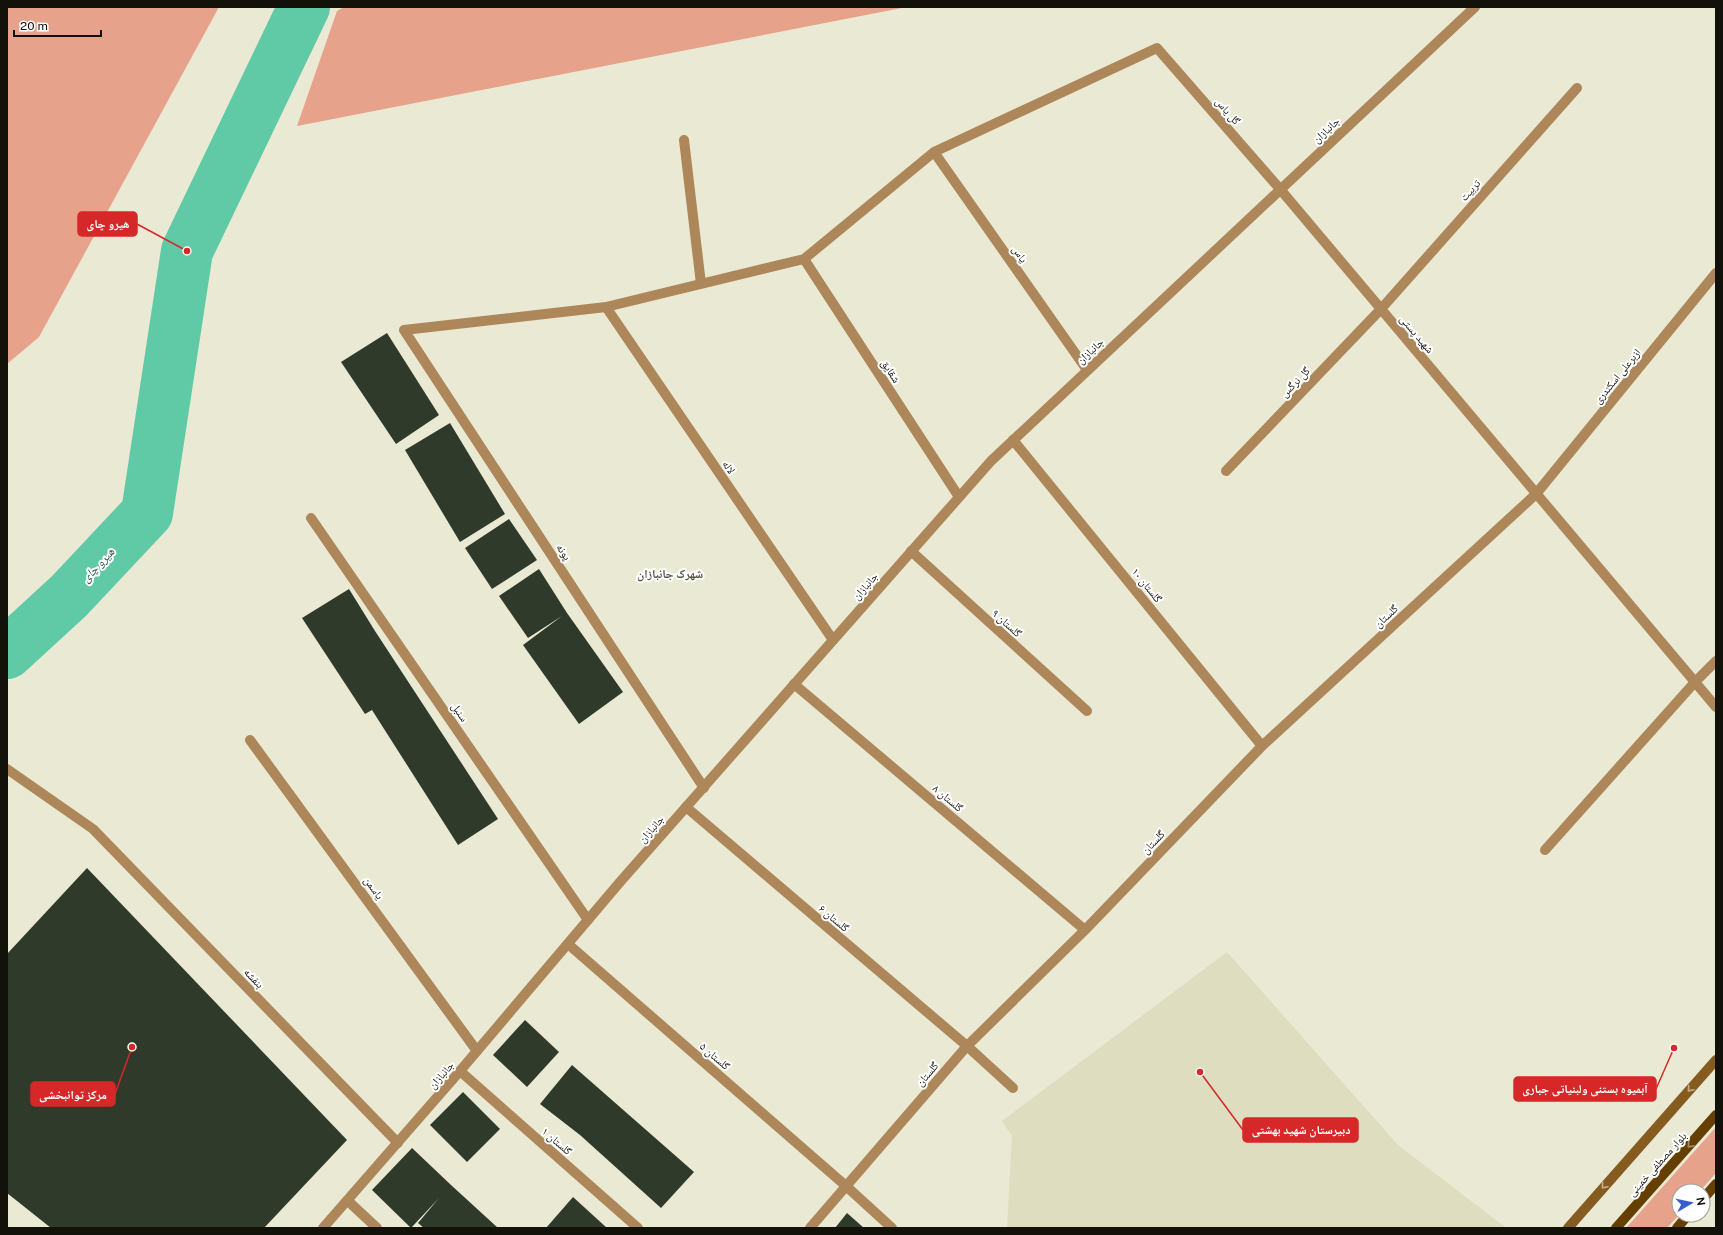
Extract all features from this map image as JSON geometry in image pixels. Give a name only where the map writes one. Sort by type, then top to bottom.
[{"type":"main road","points":[[1568,1228],[1716,1060]]},
{"type":"main road","name":"بلوار مصطفی خمینی","points":[[1616,1228],[1716,1116]]},
{"type":"street","name":"جانبازان","points":[[323,1228],[478,1051],[588,920],[686,807],[991,461],[1475,7]]},
{"type":"street","name":"گل یاس","points":[[934,152],[1157,48],[1280,189]]},
{"type":"street","name":"تربیت","points":[[1381,309],[1577,88]]},
{"type":"street","points":[[684,140],[701,284]]},
{"type":"street","points":[[606,307],[804,259],[934,152]]},
{"type":"street","name":"یاس","points":[[934,152],[1087,370]]},
{"type":"street","name":"شهید پستی","points":[[1280,189],[1716,706]]},
{"type":"street","name":"شقایق","points":[[804,259],[959,497]]},
{"type":"street","name":"ازبرعلی اسکندری","points":[[1536,494],[1716,273]]},
{"type":"street","name":"پونه","points":[[606,307],[404,330],[704,788]]},
{"type":"street","name":"لاله","points":[[606,307],[833,640]]},
{"type":"street","name":"گل نرگس","points":[[1226,471],[1381,309]]},
{"type":"street","name":"گلستان ۱۰","points":[[1013,440],[1262,746]]},
{"type":"street","name":"گلستان","points":[[810,1228],[967,1046],[1085,930],[1262,746],[1536,494]]},
{"type":"street","name":"سنبل","points":[[311,518],[588,920]]},
{"type":"street","name":"گلستان ۹","points":[[911,551],[1087,712]]},
{"type":"street","points":[[1545,850],[1695,682],[1716,661]]},
{"type":"street","name":"گلستان ۸","points":[[794,684],[1085,930]]},
{"type":"street","name":"یاسمن","points":[[250,740],[478,1051]]},
{"type":"street","name":"بنفشه","points":[[7,769],[93,830],[398,1143]]},
{"type":"street","name":"گلستان ۶","points":[[686,807],[967,1046],[1013,1088]]},
{"type":"street","name":"گلستان ۵","points":[[568,944],[846,1186],[892,1228]]},
{"type":"street","name":"گلستان ۱","points":[[460,1071],[638,1228]]},
{"type":"street","points":[[348,1201],[377,1228]]},
{"type":"shaded area","points":[[7,7],[219,7],[39,337],[7,364]]},
{"type":"shaded area","points":[[344,7],[907,7],[297,126],[337,11]]},
{"type":"shaded area","points":[[1227,952],[1398,1145],[1505,1227],[1007,1228],[1012,1136],[1002,1121]]},
{"type":"shaded area","points":[[1716,1127],[1716,1173],[1707,1183],[1671,1183],[1672,1223],[1667,1228],[1626,1228]]},
{"type":"building","points":[[387,333],[439,415],[396,444],[341,362]]},
{"type":"building","points":[[450,423],[505,514],[460,542],[405,450]]},
{"type":"building","points":[[509,519],[537,560],[492,589],[465,548]]},
{"type":"building","points":[[539,569],[567,613],[623,692],[579,724],[523,645],[562,616],[528,638],[499,596]]},
{"type":"building","points":[[349,589],[498,819],[458,845],[372,710],[365,714],[302,618]]},
{"type":"building","points":[[87,868],[347,1140],[264,1228],[51,1228],[7,1193],[7,954]]},
{"type":"building","points":[[525,1020],[559,1052],[527,1087],[493,1055]]},
{"type":"building","points":[[572,1065],[694,1172],[661,1208],[580,1135],[540,1104]]},
{"type":"building","points":[[463,1092],[500,1129],[467,1162],[430,1125]]},
{"type":"building","points":[[412,1148],[498,1228],[424,1228],[418,1223],[439,1198],[411,1228],[372,1190]]},
{"type":"building","points":[[573,1197],[607,1228],[546,1228]]},
{"type":"building","points":[[847,1213],[864,1228],[835,1228]]},
{"type":"waterway","name":"هیرو چای","points":[[7,653],[69,596],[147,513],[187,251],[304,7]]},
{"type":"place","name":"هیرو چای","points":[[187,251]]},
{"type":"place","name":"مرکز توانبخشی","points":[[132,1047]]},
{"type":"place","name":"آبمیوه بستنی ولبنیاتی جباری","points":[[1674,1048]]},
{"type":"place","name":"دبیرستان شهید بهشتی","points":[[1200,1072]]},
{"type":"district","name":"شهرک جانبازان","points":[[670,574]]}]
